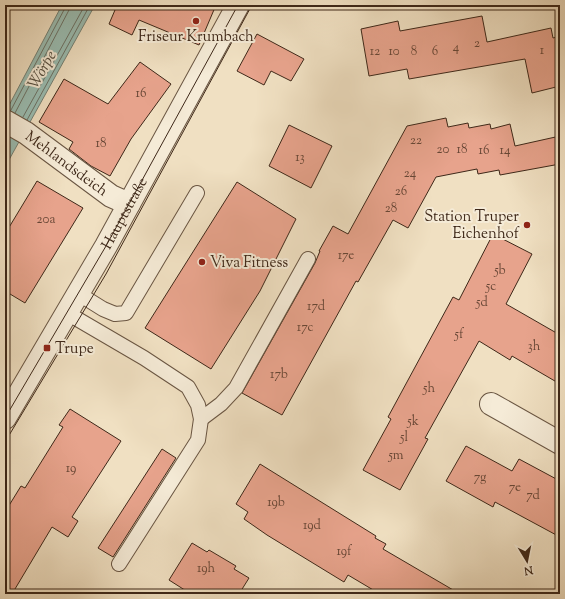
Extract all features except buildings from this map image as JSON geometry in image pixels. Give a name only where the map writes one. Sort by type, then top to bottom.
[{"type":"street","name":"Hauptstraße","points":[[5,418],[79,294],[238,5]]},
{"type":"street","name":"Mehlandsdeich","points":[[5,121],[26,133],[106,193],[129,204]]},
{"type":"street","points":[[491,404],[560,443]]},
{"type":"lane","points":[[79,294],[103,309],[116,314],[126,313],[197,193]]},
{"type":"lane","points":[[201,419],[222,404],[236,388],[308,259]]},
{"type":"lane","points":[[67,313],[144,358],[188,387],[198,405],[201,419],[198,440],[119,564]]},
{"type":"water","name":"Wörpe","points":[[62,5],[95,5],[5,167],[5,113]]},
{"type":"tram line","points":[[5,418],[106,246],[238,5]]},
{"type":"tram line","points":[[5,442],[106,274],[252,5]]},
{"type":"place","name":"Friseur Krumbach","points":[[196,21]]},
{"type":"place","name":"Station Truper Eichenhof","points":[[527,225]]},
{"type":"place","name":"Viva Fitness","points":[[202,262]]},
{"type":"place","name":"Trupe","points":[[47,348]]}]
